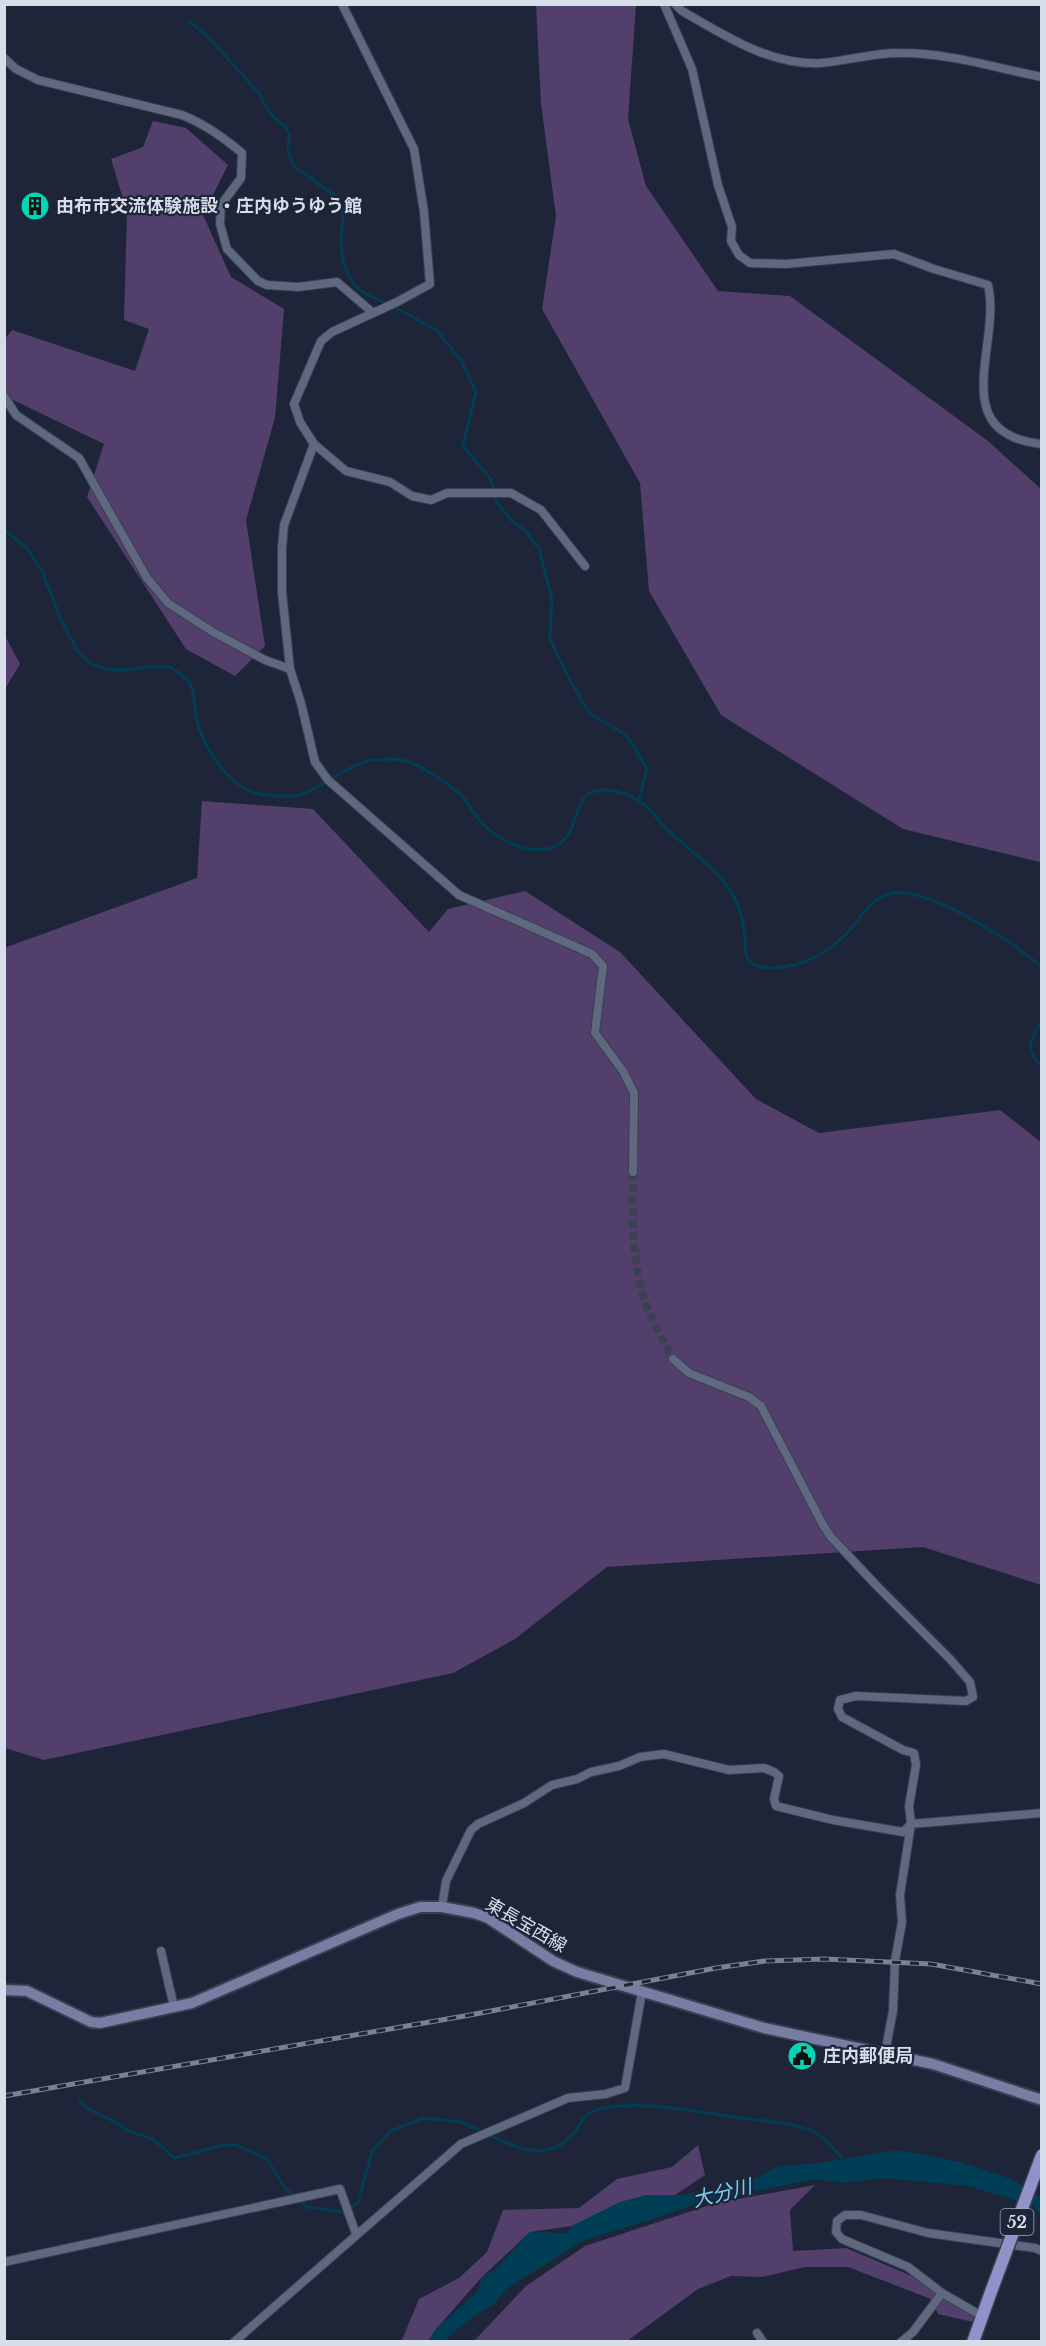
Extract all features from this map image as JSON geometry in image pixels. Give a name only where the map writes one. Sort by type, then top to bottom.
[{"type":"main road","name":"東長宝西線","points":[[5,1988],[27,1991],[91,2022],[100,2023],[192,2002],[398,1914],[420,1907],[442,1907],[488,1918],[553,1961],[577,1972],[764,2028],[933,2064],[1041,2100]]},
{"type":"main road","name":"52","points":[[974,2342],[1041,2155]]},
{"type":"street","points":[[342,4],[414,149],[424,212],[430,284],[398,302],[332,332],[321,340],[294,404],[300,422],[314,444],[346,471],[390,482],[412,496],[431,500],[447,493],[511,493],[541,510],[585,567]]},
{"type":"street","points":[[664,4],[692,69],[718,185],[732,226],[731,241],[739,255],[750,263],[786,264],[894,254],[988,285],[990,315],[983,388],[984,406],[1002,433],[1041,444]]},
{"type":"street","points":[[675,4],[682,11],[732,40],[787,60],[819,63],[900,52],[930,54],[1041,77]]},
{"type":"street","points":[[4,58],[16,69],[38,80],[182,115],[200,122],[219,134],[242,153],[241,178],[221,205],[220,224],[227,249],[258,281],[267,285],[298,287],[337,282],[372,312]]},
{"type":"street","points":[[4,396],[16,415],[80,458],[147,578],[168,603],[213,632],[264,660],[290,669]]},
{"type":"street","points":[[314,444],[284,525],[282,592],[290,669],[315,762],[328,780],[459,895],[592,954],[603,966],[595,1033],[623,1071],[634,1093],[633,1172]]},
{"type":"street","points":[[673,1359],[689,1373],[749,1396],[761,1406],[831,1537],[950,1659],[970,1683],[973,1696],[966,1701],[856,1696],[840,1700],[838,1709],[842,1717],[914,1754],[916,1765],[909,1806],[911,1824],[900,1895],[902,1922],[895,1961],[893,2011],[885,2053]]},
{"type":"street","points":[[442,1907],[445,1887],[452,1866],[471,1830],[478,1824],[524,1803],[552,1785],[577,1779],[591,1772],[619,1766],[640,1757],[664,1754],[729,1770],[764,1768],[779,1776],[774,1799],[776,1806],[832,1820],[903,1832],[911,1824],[1041,1813]]},
{"type":"street","points":[[161,1951],[174,2007]]},
{"type":"street","points":[[234,2342],[461,2144],[568,2098],[606,2094],[625,2088],[642,1992]]},
{"type":"street","points":[[4,2262],[340,2189],[356,2234]]},
{"type":"street","points":[[982,2316],[942,2293],[908,2267],[842,2239],[836,2232],[837,2221],[846,2215],[861,2215],[928,2233],[1035,2248],[1041,2252]]},
{"type":"street","points":[[901,2342],[913,2332],[942,2293]]},
{"type":"street","points":[[757,2332],[763,2342]]},
{"type":"shaded area","points":[[536,5],[636,5],[628,119],[646,186],[718,291],[790,296],[988,441],[1041,489],[1041,865],[1040,862],[903,829],[721,715],[649,591],[640,483],[542,309],[556,216],[541,104]]},
{"type":"shaded area","points":[[153,121],[186,128],[228,165],[203,215],[231,277],[284,309],[275,418],[246,520],[265,646],[235,676],[186,649],[87,497],[104,444],[5,396],[4,340],[12,330],[135,371],[149,329],[124,320],[127,212],[111,159],[143,147]]},
{"type":"shaded area","points":[[5,636],[20,664],[4,689]]},
{"type":"shaded area","points":[[202,801],[313,809],[429,932],[448,909],[525,891],[620,952],[756,1099],[819,1133],[1000,1110],[1041,1142],[1041,1585],[923,1547],[607,1567],[515,1639],[453,1673],[44,1760],[5,1748],[4,948],[197,878]]},
{"type":"shaded area","points":[[698,2145],[705,2175],[675,2195],[643,2196],[572,2226],[530,2232],[481,2278],[428,2341],[401,2342],[419,2299],[459,2278],[487,2252],[503,2210],[579,2208],[617,2179],[672,2167]]},
{"type":"shaded area","points":[[815,2185],[790,2210],[793,2251],[846,2248],[940,2288],[975,2314],[973,2322],[938,2314],[931,2299],[848,2267],[805,2267],[762,2277],[731,2276],[698,2289],[627,2341],[473,2342],[526,2286],[585,2246],[716,2203]]},
{"type":"water","name":"大分川","points":[[899,2150],[960,2162],[1011,2179],[1041,2197],[1041,2215],[1032,2205],[968,2186],[882,2178],[844,2183],[815,2179],[704,2201],[584,2240],[506,2289],[493,2305],[474,2316],[445,2341],[428,2342],[436,2329],[479,2290],[481,2278],[495,2270],[530,2232],[567,2233],[572,2226],[620,2202],[646,2195],[684,2195],[751,2181],[779,2166],[819,2163]]},
{"type":"waterway","points":[[189,21],[208,37],[259,93],[276,120],[286,127],[289,134],[288,152],[295,167],[334,195],[343,212],[341,244],[344,265],[354,285],[364,293],[437,331],[461,360],[476,392],[463,446],[491,479],[497,503],[511,520],[526,531],[539,549],[552,599],[550,639],[589,713],[623,733],[647,769],[639,801]]},
{"type":"waterway","points":[[4,530],[26,547],[42,571],[61,620],[79,653],[91,664],[106,669],[121,670],[171,667],[187,680],[192,689],[198,726],[214,759],[230,777],[251,792],[294,796],[311,790],[359,764],[385,759],[402,760],[425,770],[457,791],[480,821],[496,835],[512,844],[538,850],[559,845],[567,837],[579,806],[593,792],[606,790],[619,792],[631,796],[644,805],[723,881],[739,908],[744,926],[747,958],[754,965],[773,968],[786,967],[809,960],[840,940],[873,903],[885,895],[908,893],[971,919],[1013,945],[1042,968]]},
{"type":"waterway","points":[[1042,1022],[1034,1034],[1031,1045],[1033,1055],[1042,1067]]},
{"type":"waterway","points":[[79,2101],[88,2109],[128,2131],[153,2139],[174,2158],[225,2145],[236,2145],[267,2159],[285,2188],[307,2207],[344,2212],[358,2203],[372,2151],[391,2131],[423,2118],[462,2122],[483,2132]]},
{"type":"waterway","points":[[489,2135],[519,2148],[540,2151],[560,2145],[569,2138],[586,2116],[596,2110],[621,2106],[655,2106],[798,2126],[823,2138],[843,2160]]},
{"type":"tunnel","points":[[633,1172],[635,1255],[642,1293],[673,1359]]},
{"type":"railway","points":[[4,2096],[765,1961],[824,1959],[931,1964],[1042,1984]]},
{"type":"place","name":"由布市交流体験施設・庄内ゆうゆう館","points":[[35,206]]},
{"type":"place","name":"庄内郵便局","points":[[802,2056]]}]
